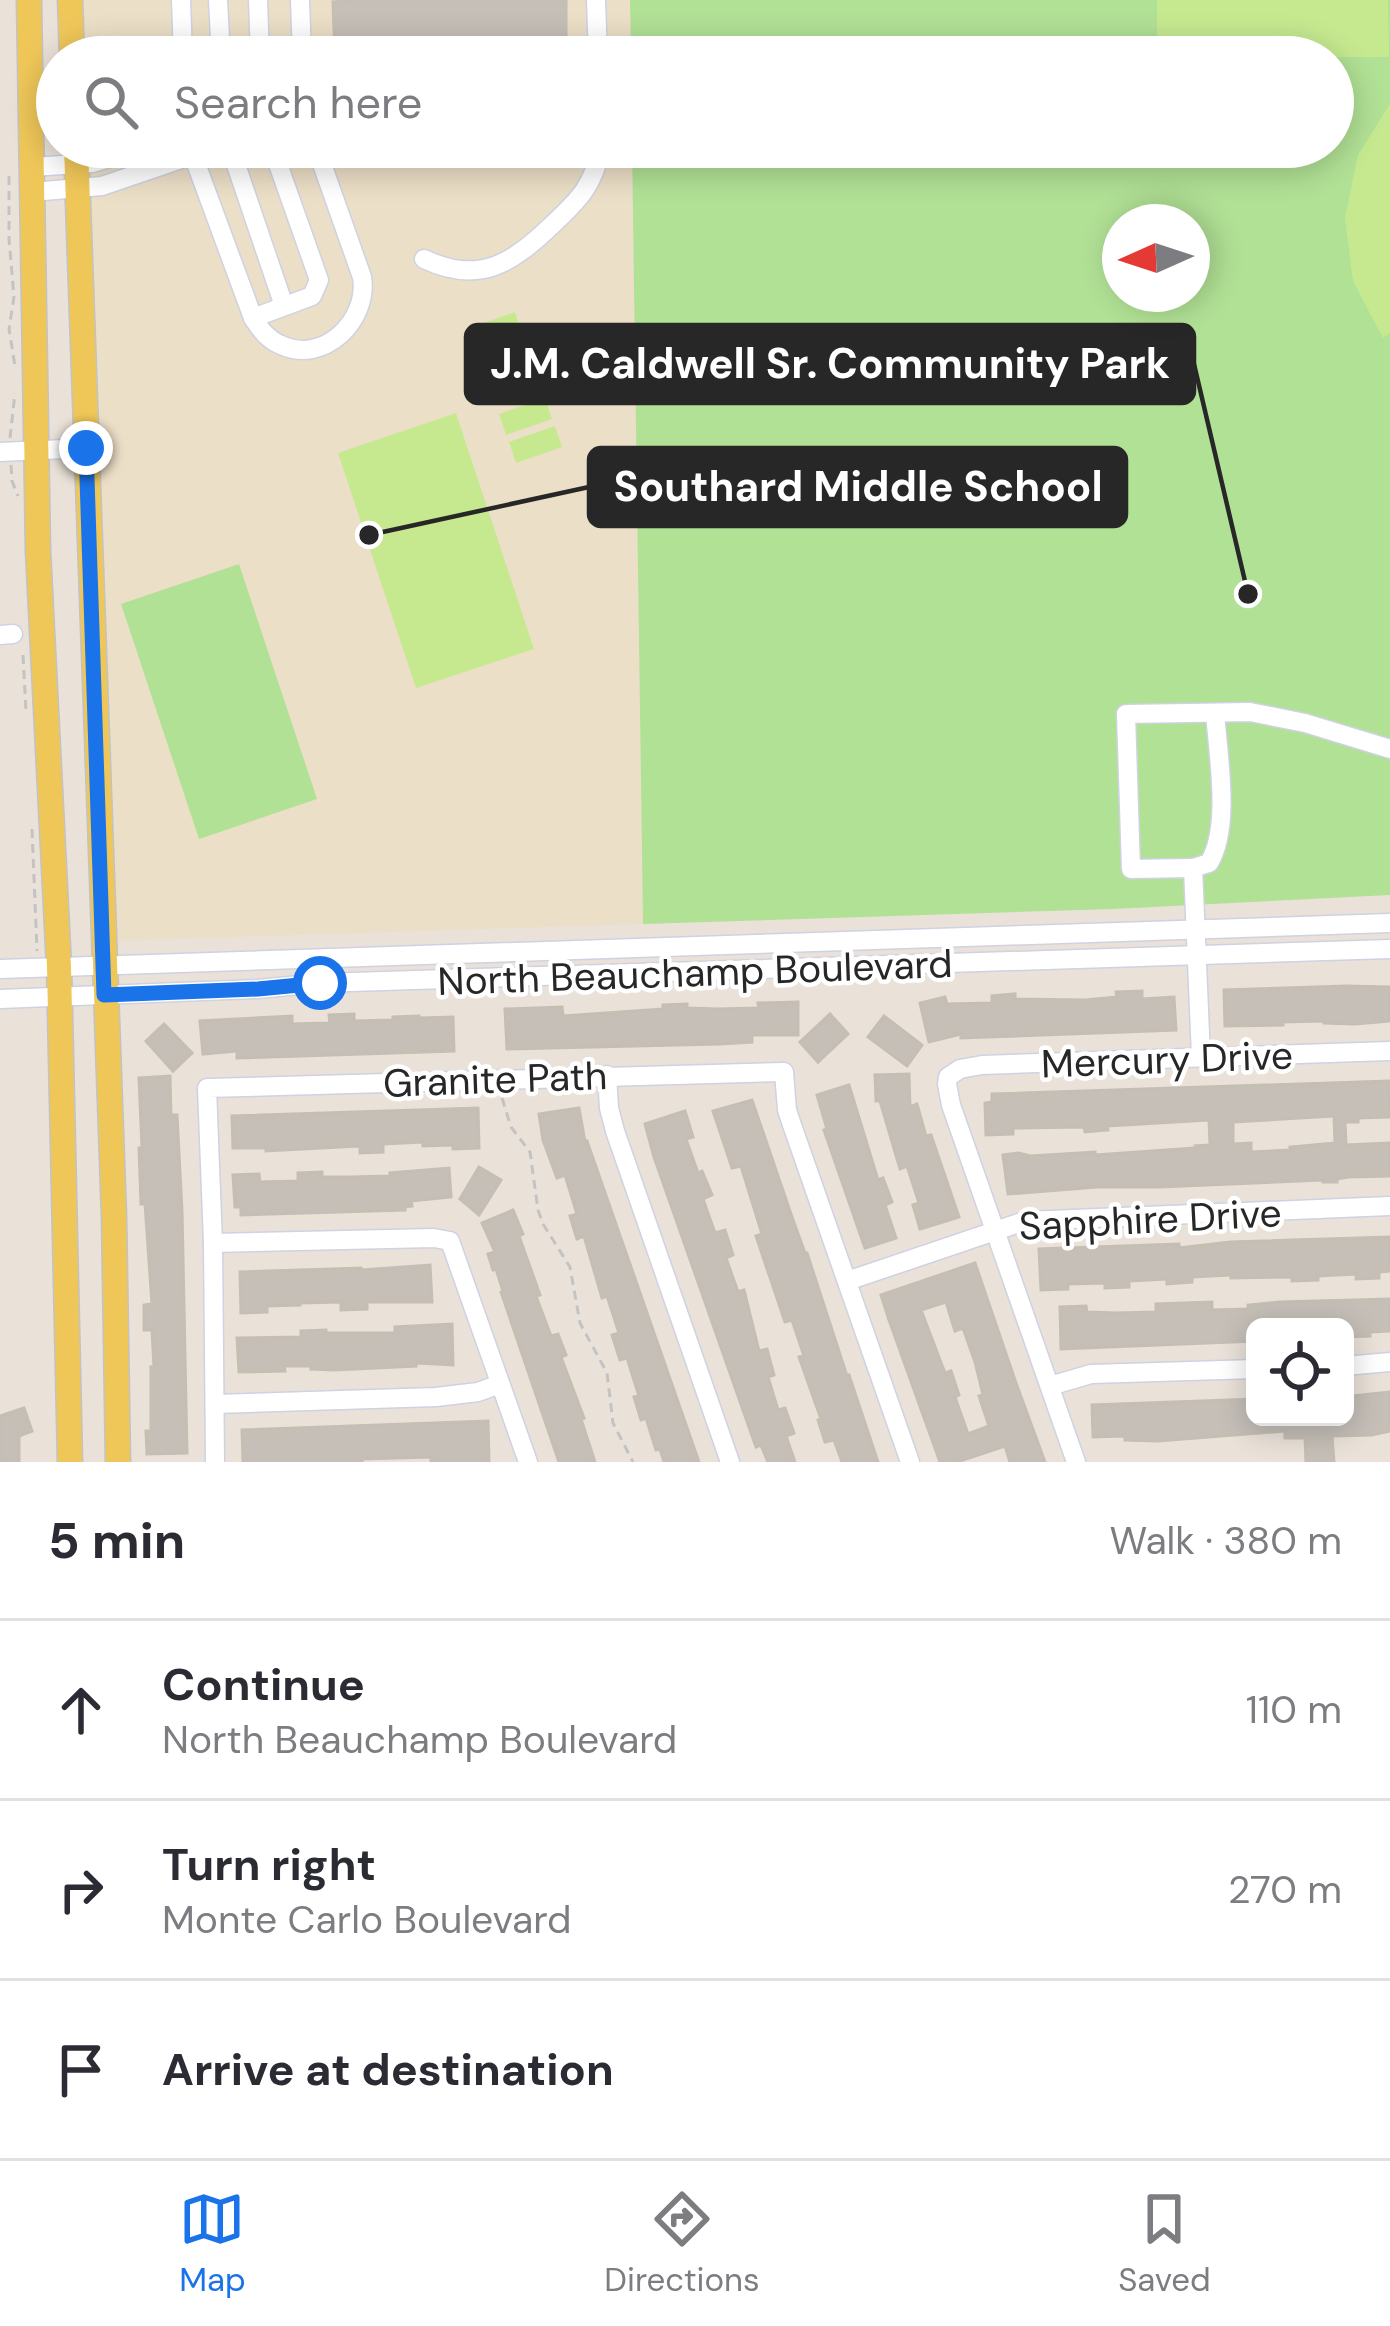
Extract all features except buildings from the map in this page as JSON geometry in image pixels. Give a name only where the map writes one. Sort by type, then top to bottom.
[{"type":"main road","points":[[29,0],[38,551],[59,967],[70,1462]]},
{"type":"main road","points":[[70,0],[71,36]]},
{"type":"main road","points":[[76,168],[118,1462]]},
{"type":"street","points":[[181,0],[182,36]]},
{"type":"street","points":[[218,0],[220,36]]},
{"type":"street","points":[[258,0],[259,36]]},
{"type":"street","points":[[300,0],[301,36]]},
{"type":"street","points":[[596,0],[597,36]]},
{"type":"street","points":[[32,179],[72,168]]},
{"type":"street","points":[[77,168],[102,186],[148,168]]},
{"type":"street","points":[[198,168],[253,318],[280,345],[308,348],[344,332],[361,306],[364,288],[323,168]]},
{"type":"street","points":[[237,168],[284,306]]},
{"type":"street","points":[[253,318],[312,296],[319,280],[279,168]]},
{"type":"street","points":[[424,259],[454,271],[472,272],[524,252],[582,197],[596,168]]},
{"type":"street","points":[[0,452],[86,448]]},
{"type":"street","points":[[1215,712],[1221,813],[1217,850],[1209,863],[1193,868],[1131,869],[1126,714],[1215,712],[1250,712],[1390,749]]},
{"type":"street","points":[[1193,868],[1201,1058]]},
{"type":"street","name":"North Beauchamp Boulevard","points":[[0,969],[1390,923]]},
{"type":"street","name":"North Beauchamp Boulevard","points":[[0,1000],[320,983],[1390,949]]},
{"type":"street","name":"Mercury Drive","points":[[995,1229],[946,1084],[960,1069],[1390,1051]]},
{"type":"street","name":"Granite Path","points":[[212,1243],[207,1088],[784,1072],[787,1110],[848,1281]]},
{"type":"street","points":[[608,1075],[615,1131],[730,1462]]},
{"type":"street","name":"Sapphire Drive","points":[[848,1281],[995,1229],[1040,1220],[1390,1207]]},
{"type":"street","points":[[995,1229],[1076,1462]]},
{"type":"street","points":[[215,1462],[212,1243],[434,1238],[450,1241],[528,1462]]},
{"type":"street","points":[[848,1281],[910,1462]]},
{"type":"street","points":[[1354,1365],[1390,1362]]},
{"type":"street","points":[[1050,1386],[1091,1374],[1246,1369]]},
{"type":"street","points":[[214,1404],[436,1397],[500,1384]]},
{"type":"path","points":[[501,1092],[511,1127],[530,1152],[538,1210],[570,1267],[580,1323],[607,1372],[614,1423],[633,1462]]},
{"type":"shaded area","points":[[80,0],[630,0],[631,36],[81,36]]},
{"type":"shaded area","points":[[86,168],[632,168],[643,924],[117,941]]},
{"type":"green space","points":[[630,0],[1390,0],[1390,895],[643,924],[632,168],[1354,168],[1354,36],[631,36]]},
{"type":"green space","points":[[1157,0],[1388,0],[1389,57],[1354,57],[1354,36],[1157,36]]},
{"type":"green space","points":[[1390,104],[1390,333],[1383,338],[1353,281],[1345,218],[1358,155]]},
{"type":"green space","points":[[515,312],[522,333],[477,349],[469,328]]},
{"type":"green space","points":[[545,398],[552,419],[506,435],[499,414]]},
{"type":"green space","points":[[456,413],[534,649],[416,688],[338,453]]},
{"type":"green space","points":[[555,426],[562,447],[516,463],[509,442]]},
{"type":"green space","points":[[239,564],[317,799],[199,839],[121,604]]},
{"type":"place","name":"Southard Middle School","points":[[369,535]]},
{"type":"place","name":"J.M. Caldwell Sr. Community Park","points":[[1248,594]]},
{"type":"route","points":[[86,448],[104,995],[320,983]]}]
